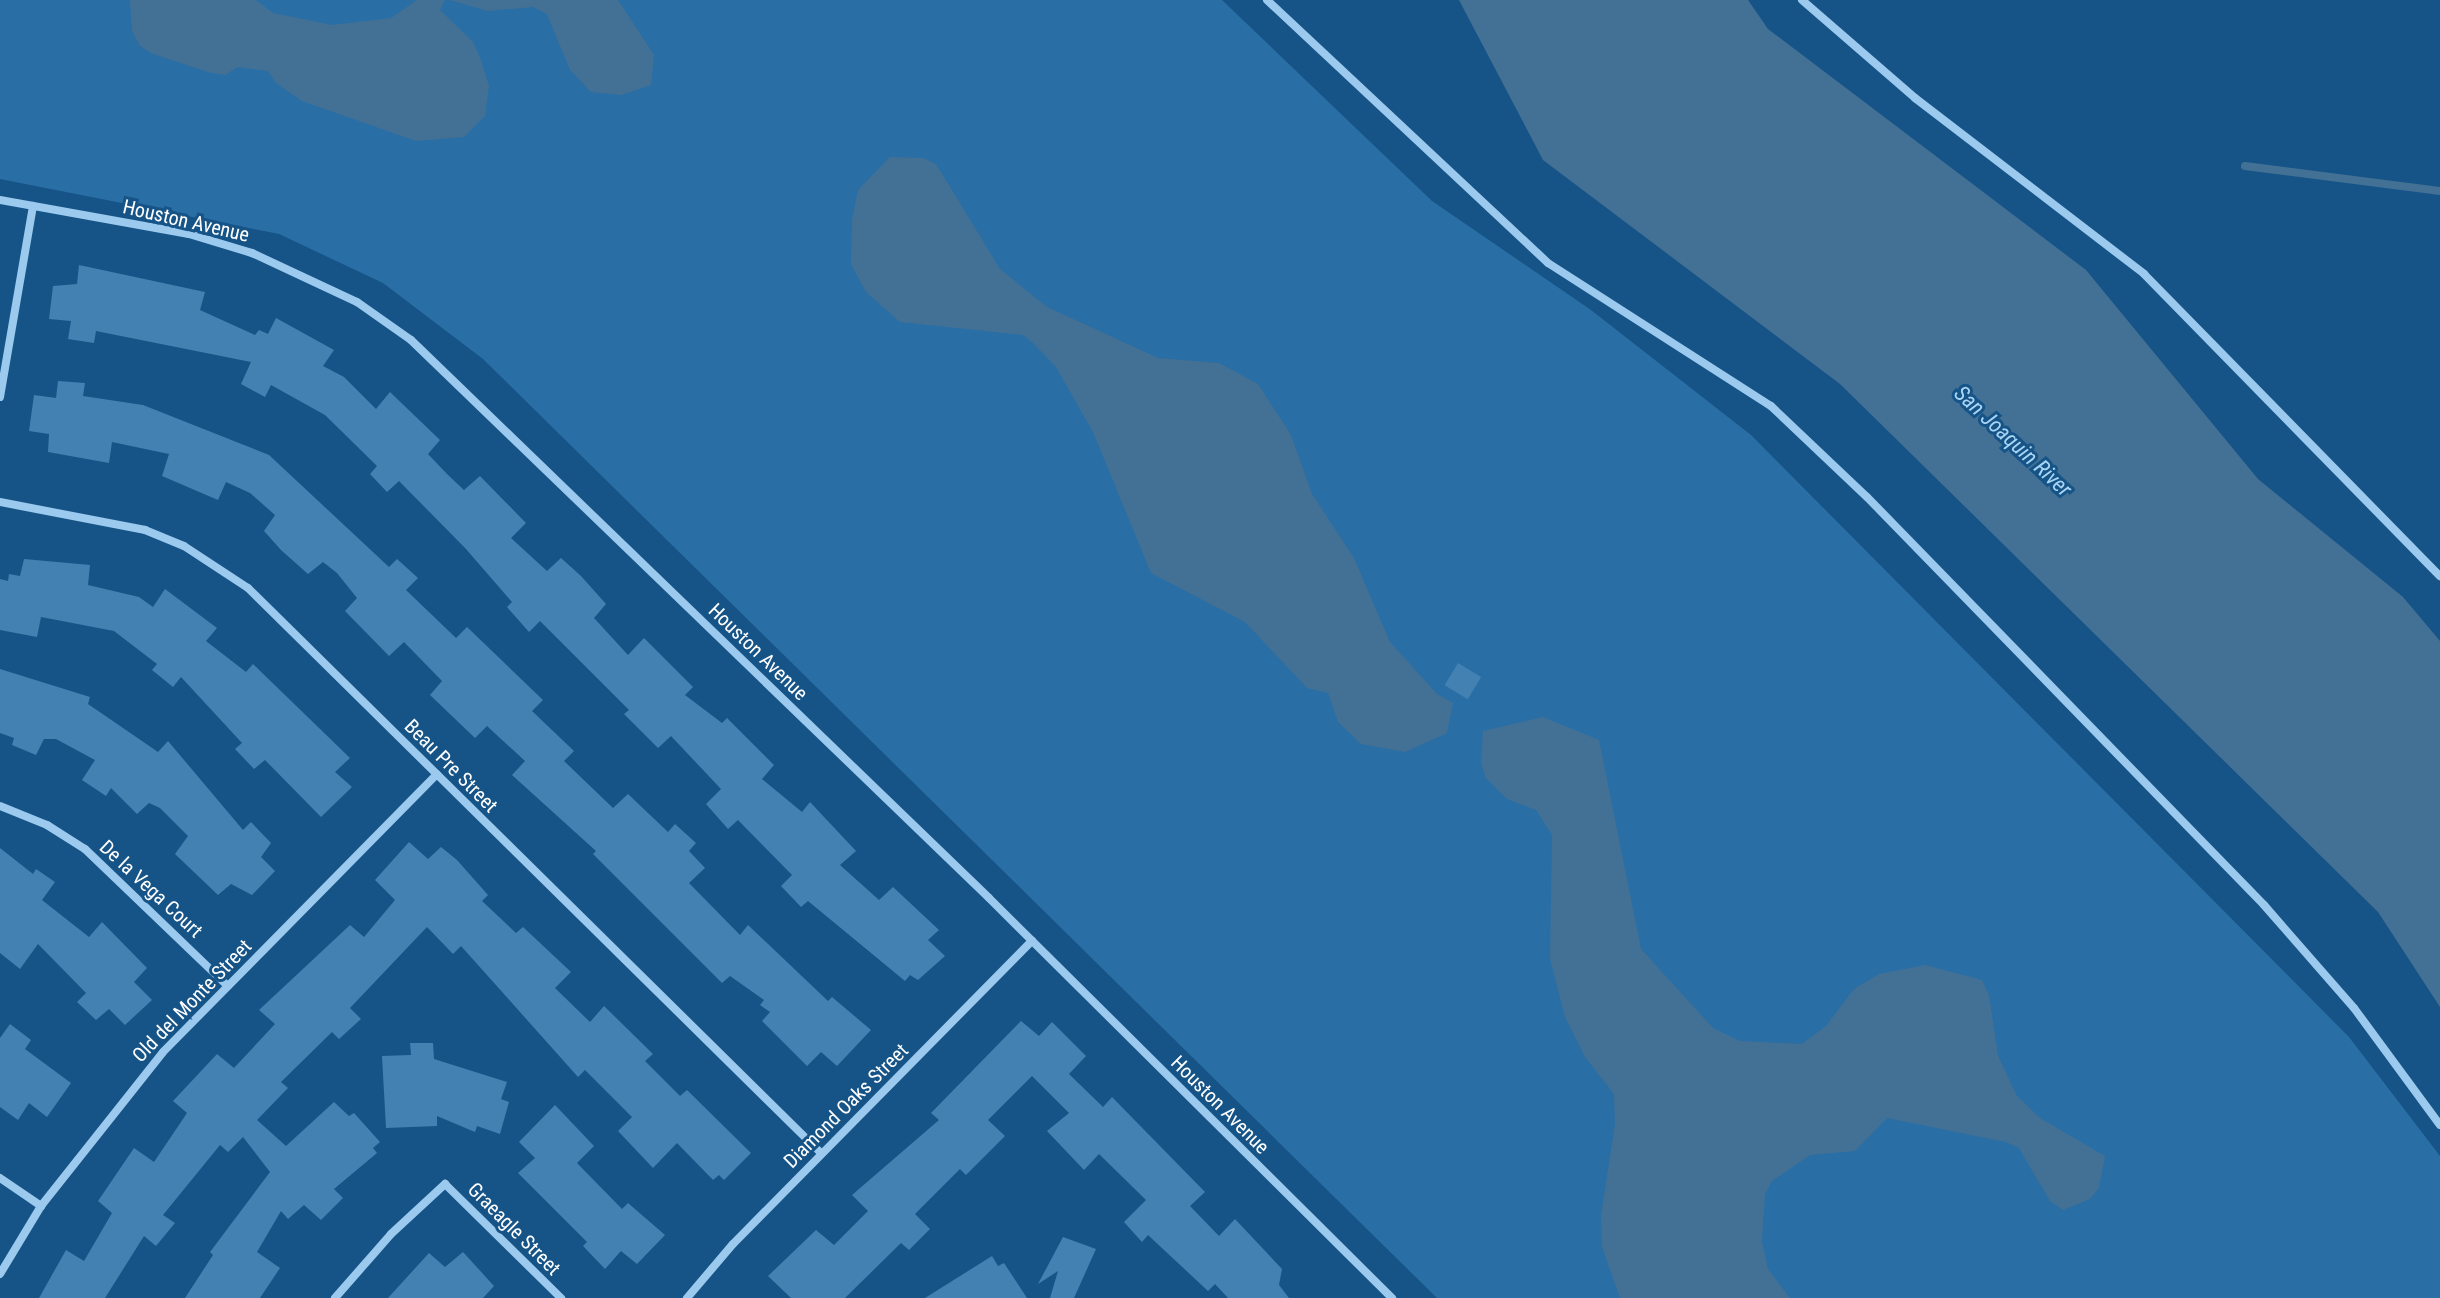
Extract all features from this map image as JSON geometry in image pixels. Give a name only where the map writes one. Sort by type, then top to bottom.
[{"type":"street","points":[[1267,0],[1548,263],[1759,398],[1867,497],[2264,905],[2354,1008],[2440,1125]]},
{"type":"street","points":[[1802,0],[1915,98],[2144,274],[2440,576]]},
{"type":"street","name":"Houston Avenue","points":[[0,200],[189,234],[252,253],[357,302],[411,340],[1032,941],[1392,1298]]},
{"type":"street","points":[[0,397],[33,206]]},
{"type":"street","name":"Beau Pre Street","points":[[0,502],[145,530],[217,565],[248,588],[821,1153]]},
{"type":"street","name":"Old del Monte Street","points":[[0,1274],[41,1206],[108,1115],[228,986],[437,774]]},
{"type":"street","name":"De la Vega Court","points":[[0,806],[47,825],[85,849],[228,986]]},
{"type":"street","name":"Diamond Oaks Street","points":[[687,1298],[821,1153],[1032,941]]},
{"type":"street","points":[[0,1178],[41,1206]]},
{"type":"street","name":"Graeagle Street","points":[[335,1298],[391,1234],[445,1184],[561,1298]]},
{"type":"shaded area","points":[[0,0],[1222,0],[1432,201],[1591,310],[1751,435],[2349,1037],[2440,1156],[2440,1298],[1437,1298],[483,359],[383,283],[279,234],[0,179]]},
{"type":"water","points":[[130,0],[256,0],[273,13],[332,25],[391,18],[417,0],[445,0],[440,10],[473,42],[480,57],[489,86],[485,116],[464,137],[416,141],[302,101],[276,83],[268,71],[238,67],[225,75],[211,73],[153,54],[140,46],[132,31]]},
{"type":"water","points":[[450,0],[618,0],[654,55],[651,85],[621,95],[591,92],[570,70],[547,14],[533,7],[488,11]]},
{"type":"water","name":"San Joaquin River","points":[[1459,0],[1748,0],[1768,29],[2086,270],[2258,479],[2403,597],[2440,641],[2440,1007],[2378,912],[1840,384],[1543,160]]},
{"type":"water","points":[[890,157],[923,158],[936,164],[1000,269],[1047,307],[1158,358],[1219,363],[1258,384],[1291,435],[1312,494],[1354,558],[1390,642],[1437,694],[1453,703],[1447,733],[1405,752],[1361,744],[1338,722],[1328,693],[1307,688],[1245,622],[1151,573],[1093,432],[1056,367],[1033,343],[1023,335],[900,322],[866,292],[851,264],[852,220],[858,190]]},
{"type":"water","points":[[1543,717],[1599,740],[1641,949],[1713,1028],[1740,1041],[1802,1044],[1826,1026],[1854,989],[1879,974],[1925,965],[1982,980],[1989,995],[1998,1056],[2017,1096],[2040,1118],[2105,1156],[2099,1188],[2090,1199],[2063,1210],[2050,1201],[2019,1148],[2006,1142],[1887,1118],[1855,1151],[1810,1155],[1772,1181],[1765,1194],[1762,1241],[1768,1269],[1790,1298],[1620,1298],[1602,1247],[1601,1216],[1615,1124],[1614,1094],[1585,1057],[1565,1017],[1550,959],[1552,835],[1536,810],[1507,799],[1486,778],[1481,763],[1483,731]]},
{"type":"building","points":[[79,265],[205,292],[200,310],[255,335],[259,330],[268,334],[276,318],[334,350],[323,366],[344,377],[376,409],[390,392],[440,440],[428,454],[448,475],[464,490],[480,476],[526,523],[511,538],[547,571],[561,558],[581,576],[606,604],[594,618],[628,655],[644,638],[693,687],[685,695],[722,723],[727,718],[774,765],[762,779],[802,812],[810,802],[856,851],[840,865],[879,900],[893,887],[939,930],[928,940],[945,956],[918,980],[910,975],[905,981],[808,901],[801,907],[781,886],[792,875],[738,820],[728,829],[706,804],[721,789],[671,736],[658,748],[624,714],[629,710],[540,621],[529,632],[507,607],[512,602],[466,549],[399,481],[387,492],[370,474],[377,466],[325,415],[271,385],[265,397],[241,384],[251,362],[96,331],[94,343],[68,339],[71,321],[49,319],[53,286],[77,284]]},
{"type":"building","points":[[58,381],[85,383],[83,396],[143,405],[269,455],[389,567],[397,559],[418,578],[406,590],[456,638],[467,627],[543,700],[532,711],[574,751],[564,761],[613,808],[628,794],[668,832],[675,824],[696,843],[689,851],[705,868],[689,883],[740,935],[748,925],[828,1001],[832,997],[871,1030],[837,1066],[821,1052],[807,1066],[762,1021],[770,1012],[760,1005],[764,1000],[730,976],[722,983],[593,854],[596,851],[512,775],[525,761],[487,726],[475,738],[430,695],[442,681],[404,642],[389,656],[345,611],[357,598],[337,573],[323,562],[308,574],[281,550],[264,531],[275,515],[250,493],[226,482],[218,500],[162,476],[169,454],[112,442],[109,463],[48,452],[49,434],[29,431],[34,395],[56,398]]},
{"type":"building","points":[[24,559],[90,565],[88,585],[139,597],[153,607],[165,589],[217,628],[206,641],[246,672],[253,664],[350,758],[335,772],[352,787],[321,817],[265,760],[254,769],[235,749],[242,743],[181,677],[173,687],[152,670],[157,664],[114,631],[41,617],[37,637],[0,630],[0,579],[8,581],[9,574],[20,576]]},
{"type":"building","points":[[1458,663],[1481,677],[1468,699],[1445,685]]},
{"type":"building","points":[[0,669],[90,697],[88,704],[158,752],[168,741],[243,830],[251,822],[271,843],[261,857],[275,871],[252,895],[231,884],[218,895],[175,854],[188,836],[160,808],[149,803],[137,814],[111,788],[106,796],[82,780],[95,760],[56,739],[44,739],[36,755],[12,745],[14,738],[0,733]]},
{"type":"building","points":[[409,842],[428,859],[441,847],[457,860],[488,895],[482,901],[516,933],[523,927],[571,972],[555,988],[590,1022],[604,1006],[653,1054],[645,1061],[680,1096],[687,1090],[751,1153],[724,1180],[719,1175],[713,1180],[677,1143],[653,1168],[618,1131],[632,1117],[585,1070],[578,1077],[461,946],[453,954],[427,927],[350,1008],[361,1019],[339,1039],[332,1032],[281,1082],[288,1088],[257,1120],[286,1146],[334,1102],[349,1116],[354,1113],[380,1142],[373,1148],[377,1153],[334,1189],[343,1198],[321,1220],[304,1205],[288,1219],[281,1211],[257,1252],[280,1268],[260,1298],[185,1298],[213,1255],[210,1252],[270,1172],[243,1137],[228,1152],[220,1145],[163,1215],[175,1223],[156,1246],[144,1236],[105,1298],[39,1298],[66,1250],[84,1261],[112,1213],[98,1201],[134,1148],[154,1162],[187,1113],[173,1101],[217,1054],[234,1068],[275,1024],[259,1010],[350,925],[364,937],[395,900],[375,880]]},
{"type":"building","points":[[0,848],[33,874],[36,869],[55,882],[42,900],[89,937],[102,922],[147,968],[134,982],[152,1000],[125,1025],[109,1009],[96,1020],[77,1002],[86,993],[38,944],[20,969],[0,953]]},
{"type":"building","points":[[1021,1021],[1039,1036],[1052,1022],[1086,1056],[1069,1074],[1103,1107],[1112,1097],[1205,1192],[1190,1206],[1219,1236],[1235,1219],[1282,1269],[1279,1285],[1289,1298],[1228,1298],[1215,1284],[1208,1291],[1148,1235],[1142,1242],[1124,1222],[1146,1200],[1099,1154],[1084,1170],[1047,1131],[1069,1113],[1032,1076],[988,1120],[1005,1136],[966,1175],[960,1169],[915,1214],[930,1229],[909,1250],[901,1243],[845,1298],[791,1298],[768,1276],[816,1230],[834,1245],[868,1211],[852,1195],[939,1120],[931,1113]]},
{"type":"building","points":[[10,1024],[31,1040],[25,1049],[71,1083],[47,1117],[29,1103],[18,1120],[0,1107],[0,1038]]},
{"type":"building","points":[[410,1043],[433,1043],[434,1059],[507,1082],[501,1099],[509,1102],[500,1134],[477,1126],[475,1132],[437,1116],[437,1126],[386,1128],[382,1056],[411,1055]]},
{"type":"building","points":[[555,1105],[594,1146],[577,1163],[622,1209],[628,1203],[665,1235],[637,1264],[621,1251],[605,1269],[583,1246],[587,1242],[518,1173],[535,1158],[519,1142]]},
{"type":"building","points":[[1063,1237],[1096,1249],[1074,1298],[1050,1298],[1058,1271],[1038,1284]]},
{"type":"building","points":[[463,1252],[494,1286],[483,1298],[388,1298],[429,1253],[445,1267]]},
{"type":"building","points":[[992,1256],[998,1266],[1004,1263],[1027,1298],[925,1298]]},
{"type":"waterway","points":[[2245,166],[2440,191]]}]
